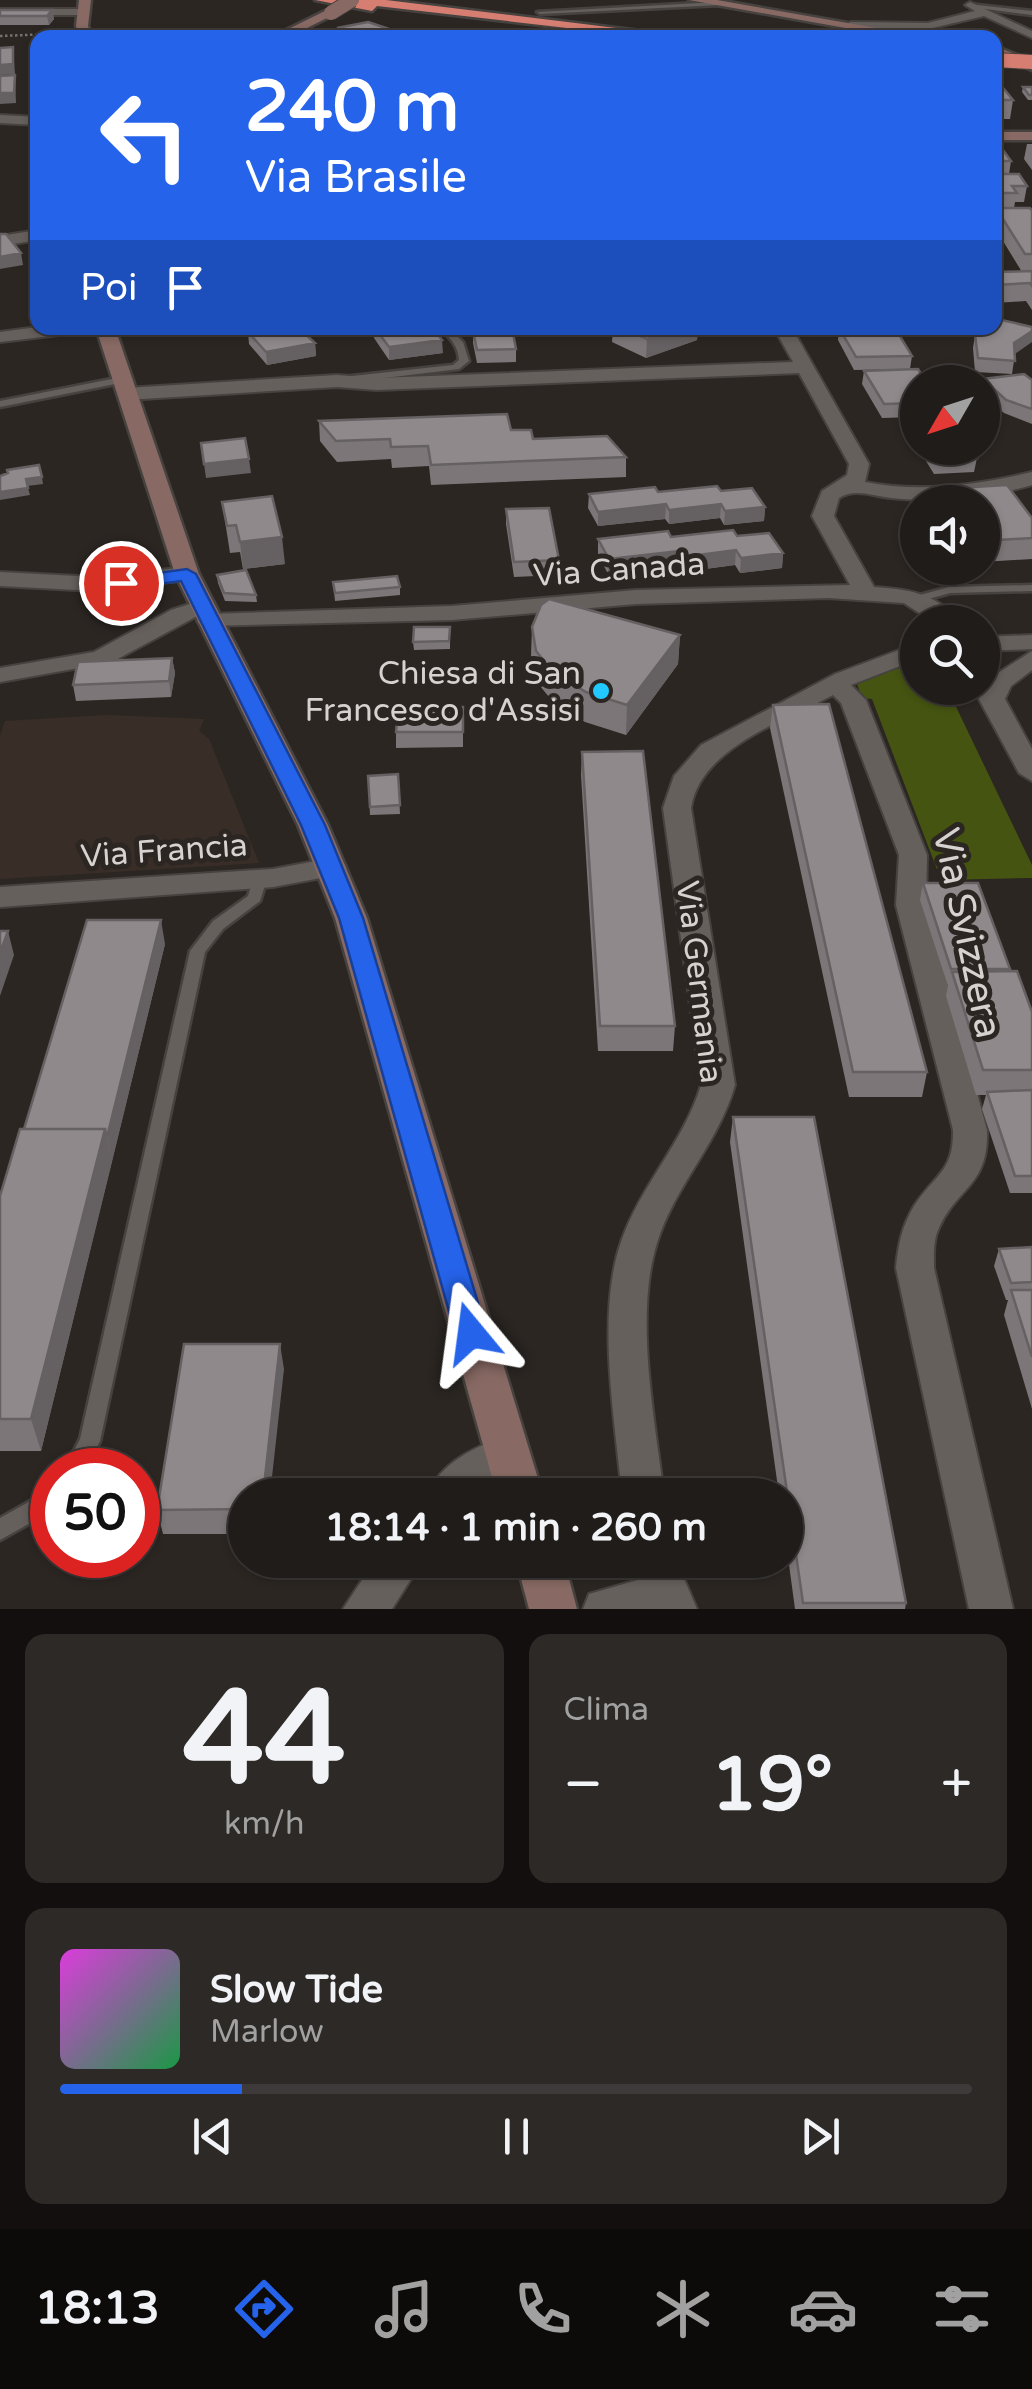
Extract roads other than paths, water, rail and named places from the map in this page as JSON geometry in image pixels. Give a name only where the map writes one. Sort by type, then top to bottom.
[{"type":"highway","points":[[321,0],[575,30]]},
{"type":"highway","points":[[353,0],[621,30]]},
{"type":"highway","points":[[1002,63],[1032,65]]},
{"type":"main road","points":[[294,30],[353,0]]},
{"type":"main road","points":[[695,0],[900,30]]},
{"type":"main road","points":[[1002,53],[1032,65]]},
{"type":"main road","points":[[1002,136],[1032,135]]},
{"type":"main road","points":[[107,335],[187,574],[332,867],[351,918],[515,1478]]},
{"type":"main road","points":[[545,1578],[554,1609]]},
{"type":"street","points":[[0,12],[84,6]]},
{"type":"street","points":[[922,30],[969,9],[1032,35]]},
{"type":"street","points":[[0,118],[30,121]]},
{"type":"street","points":[[0,241],[30,236]]},
{"type":"street","points":[[0,337],[30,333]]},
{"type":"street","points":[[788,335],[858,464],[857,478],[829,495],[823,516],[864,591]]},
{"type":"street","points":[[124,387],[337,381],[378,384],[804,367]]},
{"type":"street","points":[[850,484],[894,492],[996,488],[1032,478]]},
{"type":"street","points":[[0,579],[121,583],[187,574]]},
{"type":"street","name":"Via Canada","points":[[205,614],[504,610],[636,597],[864,591],[916,599]]},
{"type":"street","points":[[916,599],[924,605]]},
{"type":"street","points":[[0,674],[100,658],[132,645],[184,612],[205,614]]},
{"type":"street","points":[[1000,643],[1032,642]]},
{"type":"street","name":"Via Germania","points":[[642,1478],[630,1314],[632,1268],[648,1220],[704,1126],[718,1085],[677,808],[679,791],[697,762],[710,751],[834,684],[900,657]]},
{"type":"street","points":[[1000,683],[1032,658]]},
{"type":"street","name":"Via Svizzera","points":[[834,684],[854,700],[913,855],[910,905],[970,1130],[970,1154],[918,1230],[914,1268],[991,1609]]},
{"type":"street","points":[[995,705],[1032,772]]},
{"type":"street","name":"Via Francia","points":[[0,897],[260,878],[332,867]]},
{"type":"street","points":[[464,1478],[474,1468],[508,1454]]},
{"type":"street","points":[[365,1609],[388,1578]]},
{"type":"street","points":[[605,1609],[666,1588]]},
{"type":"lane","points":[[540,12],[686,0]]},
{"type":"lane","points":[[660,2],[718,4]]},
{"type":"lane","points":[[969,9],[992,5],[1032,13]]},
{"type":"lane","points":[[337,381],[456,367],[464,360],[464,352],[453,335]]},
{"type":"lane","points":[[0,404],[124,387]]},
{"type":"lane","name":"Via Canada","points":[[916,599],[950,590],[1032,588]]},
{"type":"lane","points":[[86,1448],[198,951],[218,925],[255,898],[260,878]]},
{"type":"lane","points":[[0,1530],[30,1512]]},
{"type":"place","name":"Chiesa di San Francesco d'Assisi","points":[[601,691]]}]
